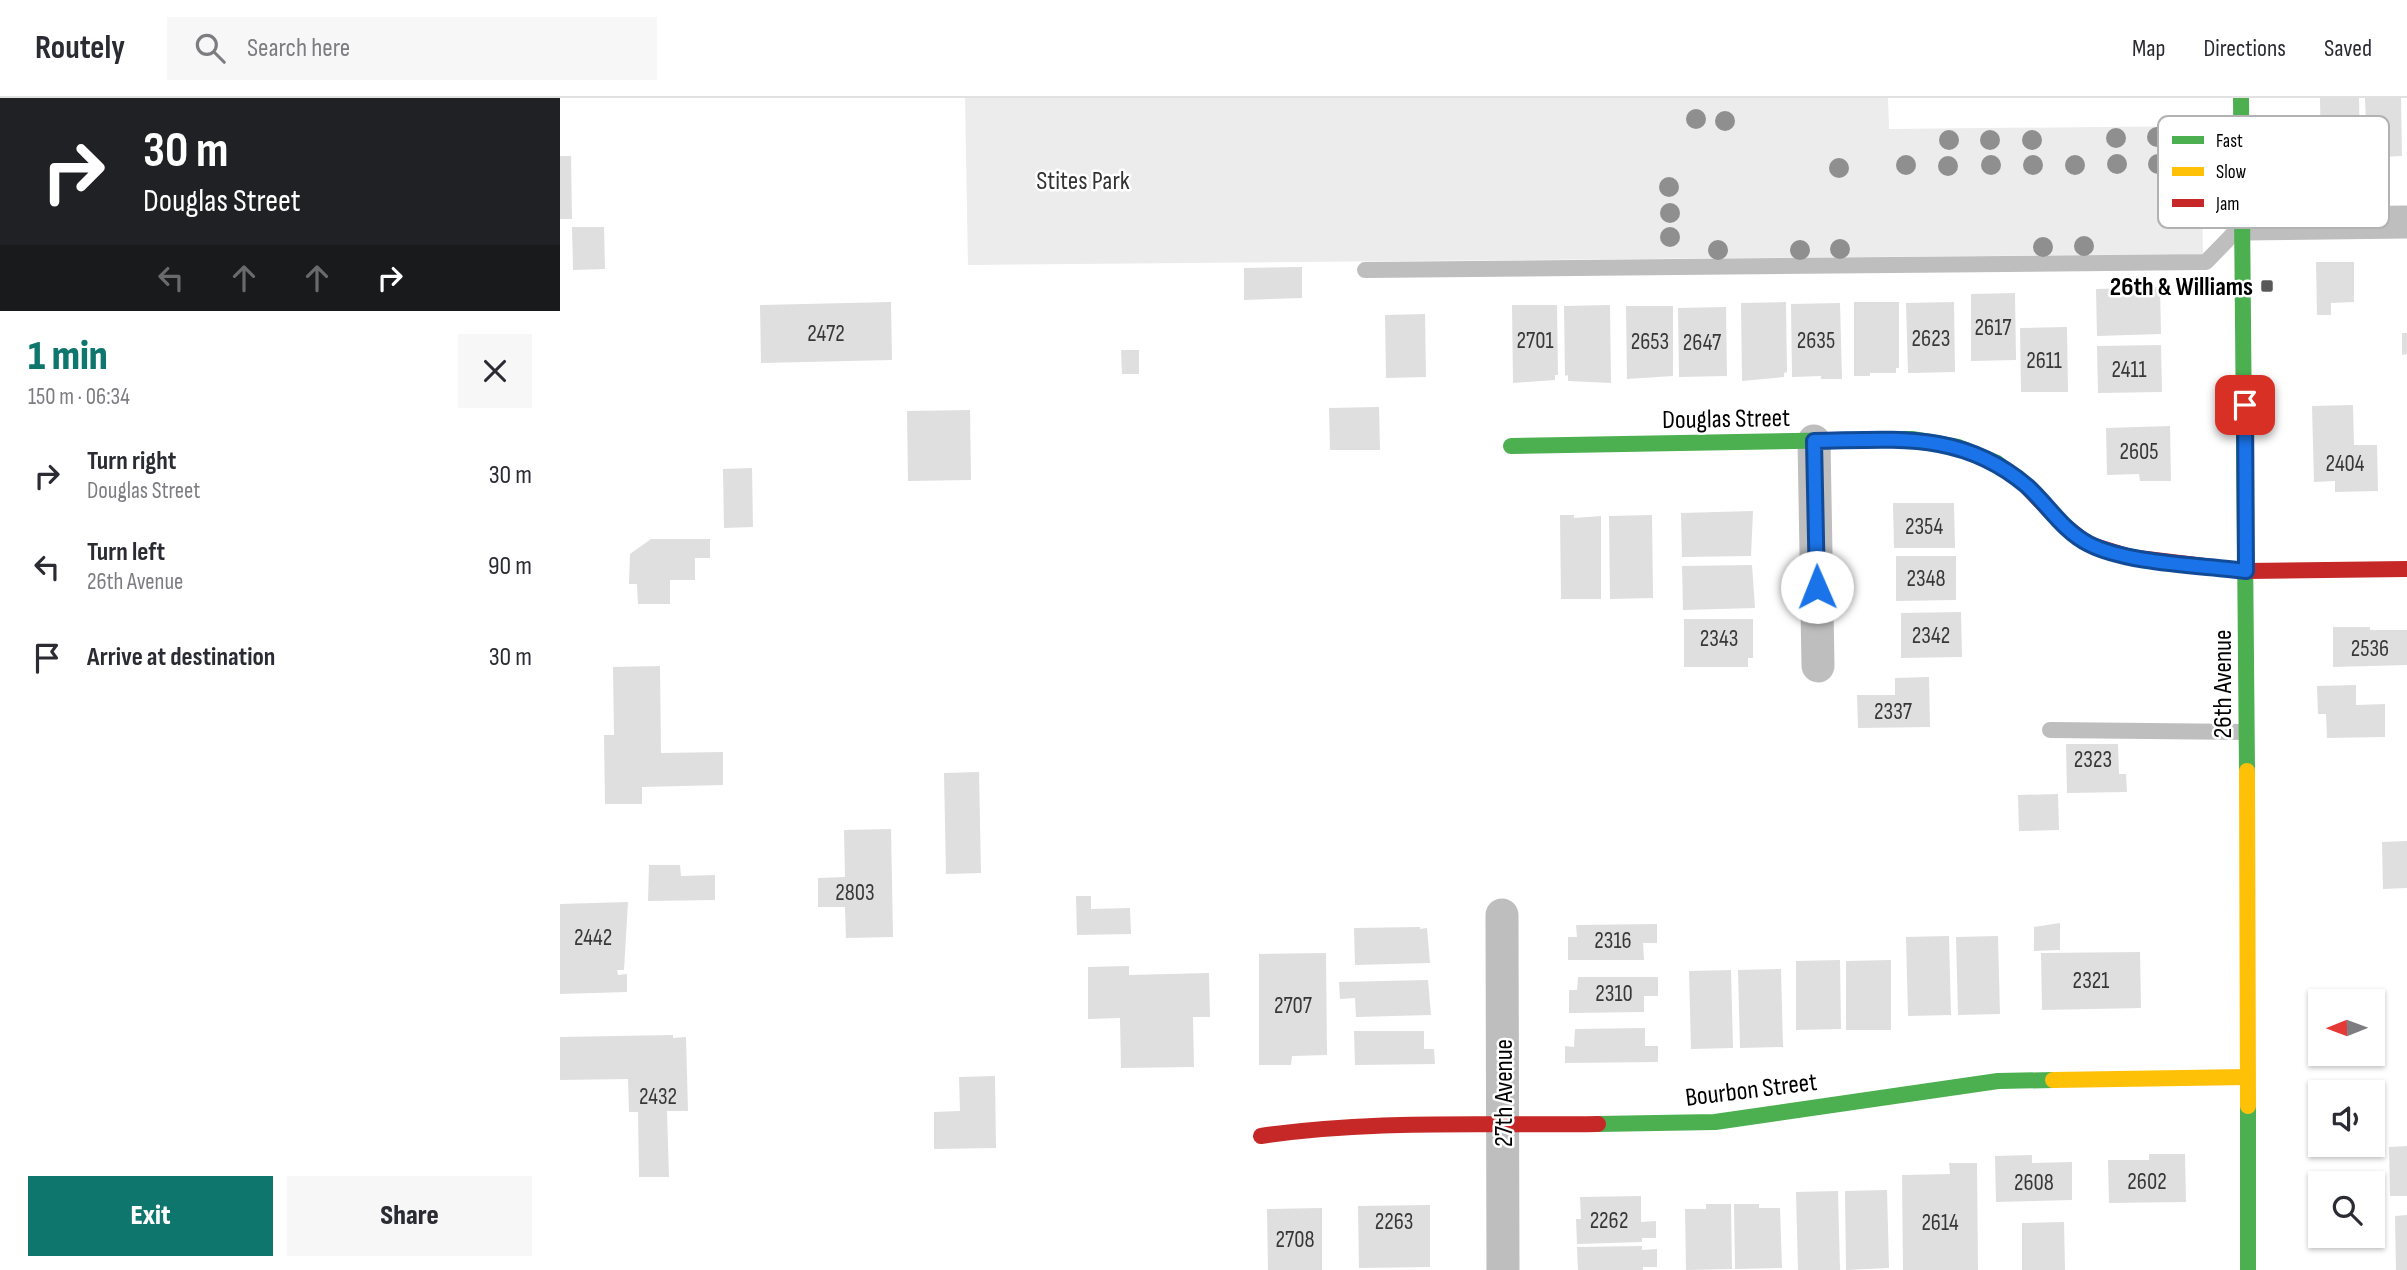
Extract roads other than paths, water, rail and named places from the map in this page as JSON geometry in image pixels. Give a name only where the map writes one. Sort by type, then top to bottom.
[{"type":"street","name":"26th Avenue","points":[[2241,98],[2241,116]]},
{"type":"street","points":[[2389,222],[2407,222]]},
{"type":"street","name":"26th Avenue","points":[[2242,228],[2248,1270]]},
{"type":"street","name":"Douglas Street","points":[[1511,446],[1912,439],[1958,447],[1997,463],[2029,488],[2059,521],[2088,544],[2130,557],[2246,571],[2407,569]]},
{"type":"street","points":[[1814,441],[1818,666]]},
{"type":"street","name":"27th Avenue","points":[[1502,915],[1503,1270]]},
{"type":"street","name":"Bourbon Street","points":[[1261,1136],[1307,1129],[1358,1126],[1715,1122],[1998,1080],[2247,1077]]},
{"type":"lane","points":[[1365,270],[2206,262],[2239,228]]},
{"type":"lane","points":[[2050,730],[2246,732]]},
{"type":"place","name":"26th & Williams","points":[[2267,286]]},
{"type":"park label","name":"Stites Park","points":[[1083,180]]}]
